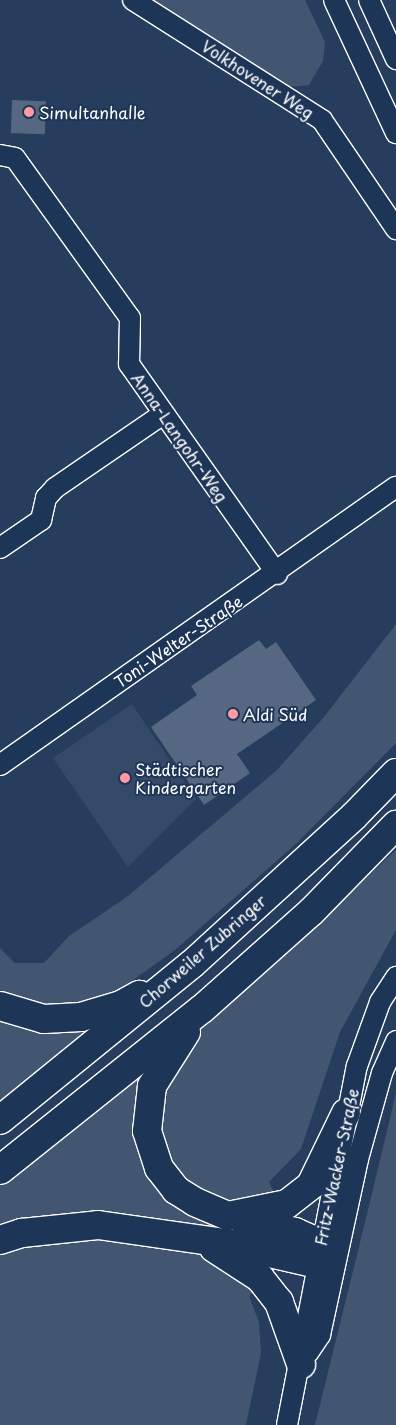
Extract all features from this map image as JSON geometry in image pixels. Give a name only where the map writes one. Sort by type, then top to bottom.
[{"type":"highway","name":"Chorweiler Zubringer","points":[[0,1120],[192,964],[396,772]]},
{"type":"highway","points":[[0,1170],[202,1009],[311,912],[396,825]]},
{"type":"highway","points":[[0,1006],[44,1019],[81,1017],[121,1005],[192,964]]},
{"type":"highway","points":[[202,1009],[171,1051],[152,1086],[147,1131],[153,1157],[176,1190],[228,1216],[295,1232],[327,1253]]},
{"type":"highway","points":[[228,1216],[287,1204],[311,1184],[346,1113]]},
{"type":"highway","points":[[0,1240],[22,1233],[98,1225],[327,1253]]},
{"type":"highway","points":[[195,1238],[238,1261],[260,1278],[279,1302],[301,1364]]},
{"type":"street","name":"Volkhovener Weg","points":[[133,0],[322,120],[396,229]]},
{"type":"street","points":[[334,0],[396,134]]},
{"type":"street","points":[[369,0],[396,59]]},
{"type":"street","name":"Anna-Langohr-Weg","points":[[0,155],[15,158],[130,318],[127,359],[163,414],[277,574]]},
{"type":"street","points":[[0,548],[40,520],[46,498],[55,488],[163,414]]},
{"type":"street","name":"Toni-Welter-Straße","points":[[0,765],[277,574],[356,518],[396,486]]},
{"type":"street","name":"Toni-Welter-Straße","points":[[356,518],[396,501]]},
{"type":"street","name":"Fritz-Wacker-Straße","points":[[327,1253],[346,1113],[357,1066],[380,1002],[396,978]]},
{"type":"street","name":"Fritz-Wacker-Straße","points":[[287,1425],[327,1253],[382,1073],[396,1041]]},
{"type":"shaded area","points":[[154,0],[305,0],[325,42],[323,61],[309,85],[288,87]]},
{"type":"shaded area","points":[[396,624],[396,743],[298,842],[175,950],[122,988],[79,1005],[52,1008],[11,998],[0,990],[0,948],[15,963],[44,963],[69,936],[128,896],[277,770],[324,717]]},
{"type":"shaded area","name":"Städtischer Kindergarten","points":[[132,704],[196,799],[128,867],[53,758]]},
{"type":"shaded area","points":[[396,850],[396,930],[340,1032],[301,1149],[269,1182],[276,1197],[216,1204],[167,1168],[154,1103],[197,1032]]},
{"type":"shaded area","points":[[0,1015],[100,1022],[0,1112]]},
{"type":"shaded area","points":[[160,1048],[150,1169],[281,1235],[0,1227],[0,1181]]},
{"type":"shaded area","points":[[396,1093],[396,1425],[315,1425],[368,1210]]},
{"type":"shaded area","points":[[117,1238],[219,1258],[260,1287],[249,1296],[259,1322],[261,1353],[246,1425],[0,1425],[0,1245],[27,1239]]},
{"type":"building","name":"Simultanhalle","points":[[12,100],[46,101],[45,134],[11,133]]},
{"type":"building","name":"Aldi Süd","points":[[259,640],[266,649],[276,642],[316,700],[237,754],[250,773],[204,805],[151,727],[197,695],[191,686]]},
{"type":"place","name":"Simultanhalle","points":[[29,112]]},
{"type":"place","name":"Aldi Süd","points":[[233,714]]},
{"type":"place","name":"Städtischer Kindergarten","points":[[125,778]]}]
